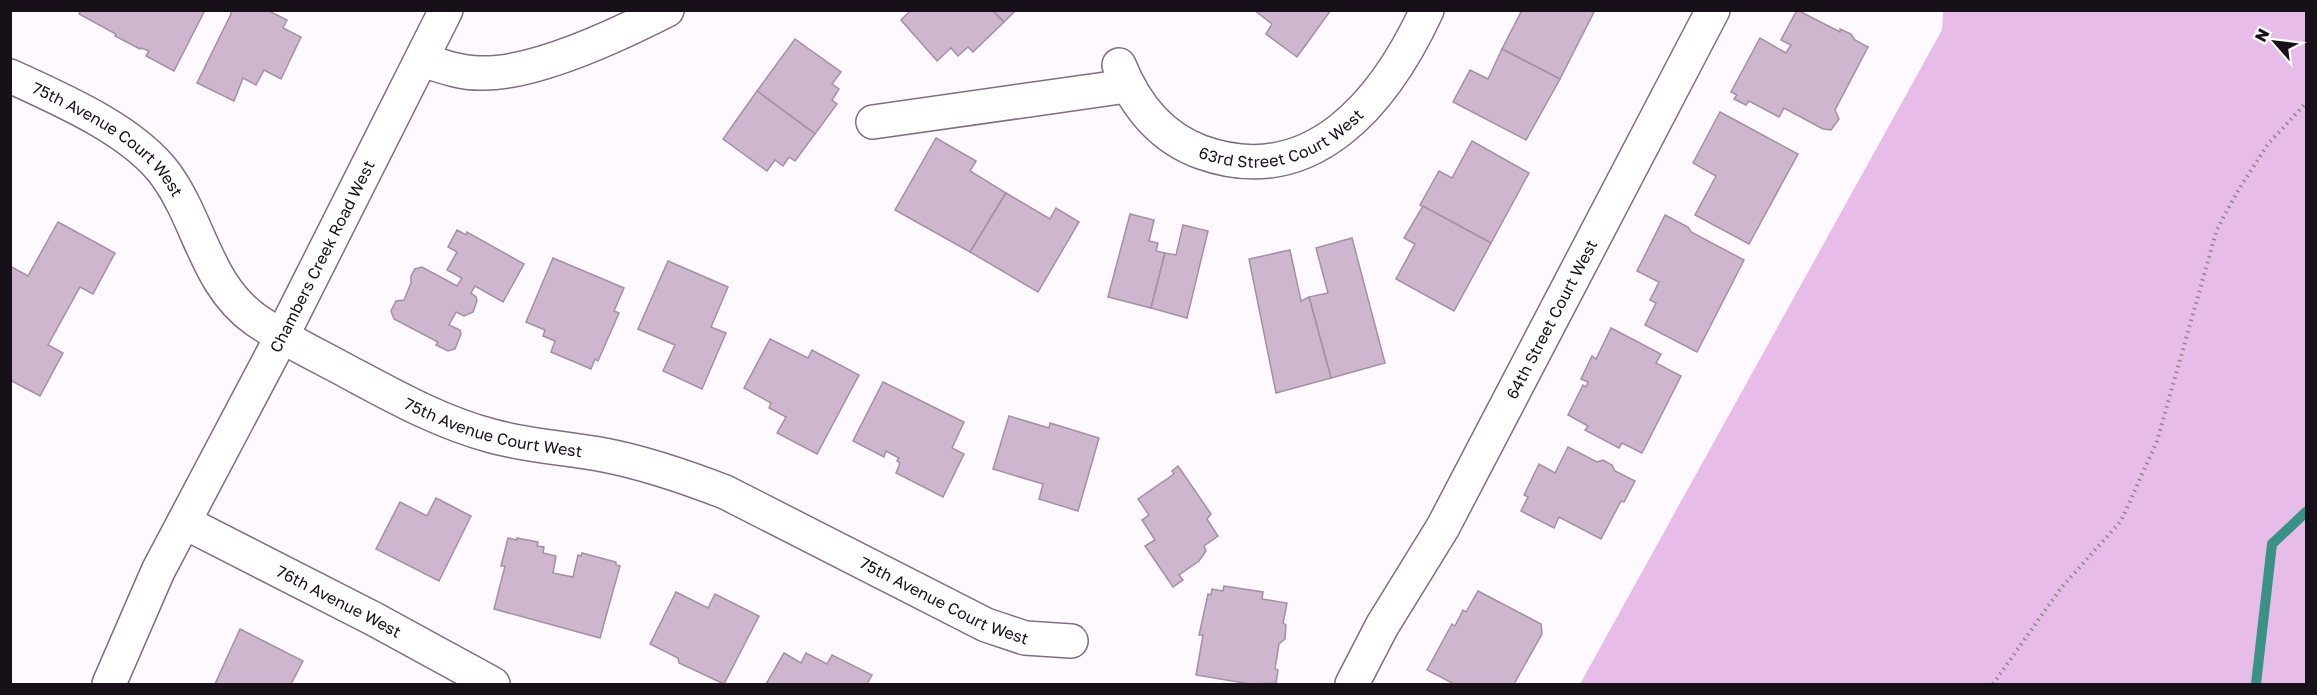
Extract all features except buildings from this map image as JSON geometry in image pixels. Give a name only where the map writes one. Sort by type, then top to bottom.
[{"type":"street","name":"Chambers Creek Road West","points":[[109,684],[158,571],[282,336],[446,10]]},
{"type":"street","points":[[422,60],[451,69],[478,73],[510,71],[585,47],[667,10]]},
{"type":"street","name":"63rd Street Court West","points":[[873,122],[1123,76],[1133,96],[1156,126],[1175,139],[1219,158],[1241,163],[1279,160],[1318,145],[1339,132],[1358,115],[1375,97],[1394,69],[1417,33],[1427,10]]},
{"type":"street","name":"64th Street Court West","points":[[1352,684],[1383,626],[1443,526],[1713,10]]},
{"type":"street","name":"75th Avenue Court West","points":[[10,76],[79,108],[113,130],[153,161],[165,173],[180,196],[204,253],[218,279],[232,298],[257,321],[282,336],[448,422],[494,437],[603,455],[689,478],[725,492],[986,625],[1024,638],[1071,641]]},
{"type":"street","name":"76th Avenue West","points":[[184,522],[493,684]]},
{"type":"path","points":[[1993,684],[2061,588],[2121,521],[2157,441],[2217,229],[2268,144],[2307,103]]},
{"type":"shaded area","points":[[1943,11],[2306,11],[2306,684],[1580,684],[1942,30]]},
{"type":"waterway","points":[[2256,684],[2272,544],[2306,512]]}]
